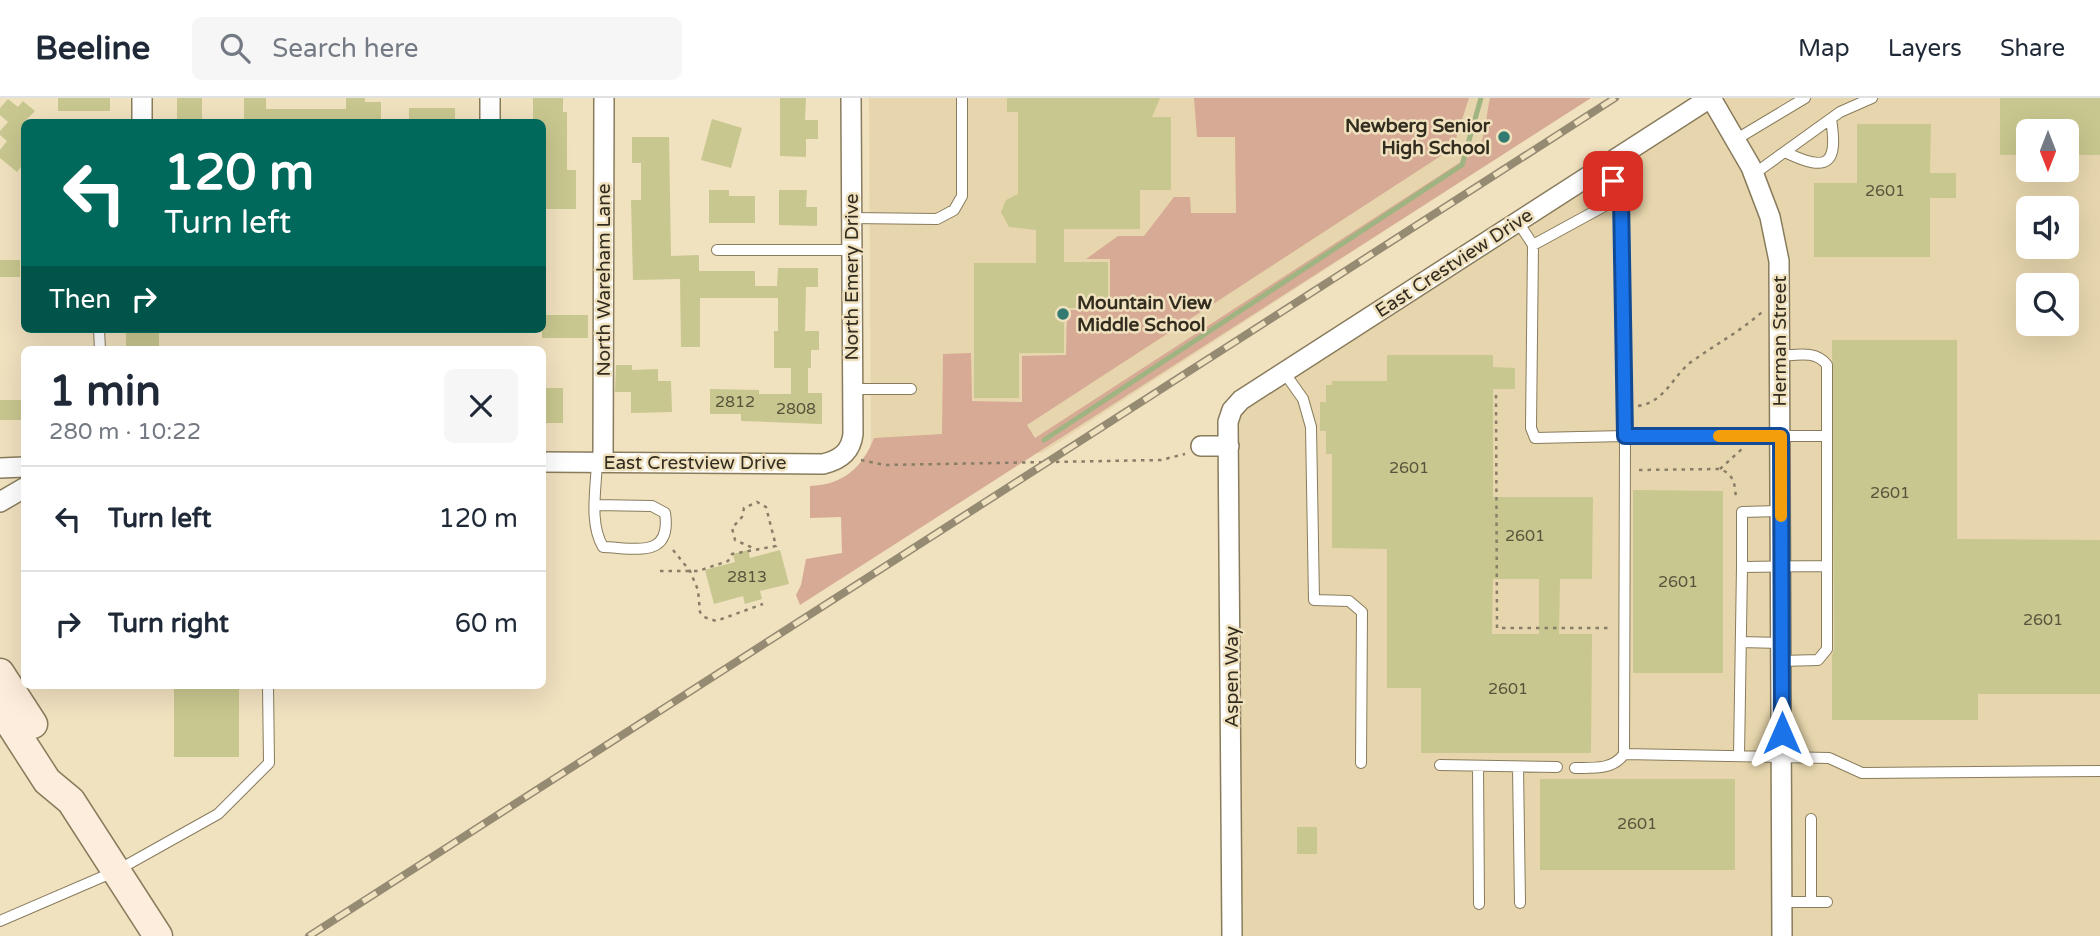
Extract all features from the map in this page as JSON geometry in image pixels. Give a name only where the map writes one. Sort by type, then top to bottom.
[{"type":"main road","points":[[0,673],[63,772],[71,801]]},
{"type":"main road","points":[[0,708],[47,781],[71,801],[158,936]]},
{"type":"street","points":[[142,98],[142,119]]},
{"type":"street","points":[[490,98],[490,119]]},
{"type":"street","name":"North Wareham Lane","points":[[600,463],[604,98]]},
{"type":"street","name":"North Emery Drive","points":[[851,98],[853,457]]},
{"type":"street","name":"East Crestview Drive","points":[[1229,446],[1228,422],[1232,410],[1241,400],[1711,98]]},
{"type":"street","name":"Herman Street","points":[[1711,98],[1754,174],[1770,217],[1779,261],[1782,936]]},
{"type":"street","points":[[1201,446],[1229,446]]},
{"type":"street","name":"Aspen Way","points":[[1229,446],[1232,936]]},
{"type":"street","name":"East Crestview Drive","points":[[546,462],[823,464],[853,457]]},
{"type":"street","points":[[0,468],[21,467]]},
{"type":"street","points":[[0,502],[21,490]]},
{"type":"lane","points":[[851,218],[937,219],[954,210],[962,196],[962,98]]},
{"type":"lane","points":[[1735,140],[1805,98]]},
{"type":"lane","points":[[1754,174],[1840,112],[1872,98]]},
{"type":"lane","points":[[1787,152],[1800,159],[1820,163],[1830,159],[1835,146],[1831,119]]},
{"type":"lane","points":[[1575,768],[1601,768],[1619,761],[1624,754],[1625,408],[1621,197],[1605,166]]},
{"type":"lane","points":[[1533,245],[1621,197]]},
{"type":"lane","points":[[1518,222],[1533,245],[1531,428],[1535,438],[1827,436]]},
{"type":"lane","points":[[717,250],[852,250]]},
{"type":"lane","points":[[1741,642],[1818,660],[1825,653],[1827,365],[1820,356],[1780,356]]},
{"type":"lane","points":[[1284,373],[1303,399],[1311,427],[1314,600],[1349,601],[1362,612],[1361,763]]},
{"type":"lane","points":[[852,389],[911,388]]},
{"type":"lane","points":[[596,505],[652,506],[665,513],[668,530],[663,541],[651,549],[603,547],[595,533],[596,505],[600,463]]},
{"type":"lane","points":[[1739,756],[1742,512],[1781,511]]},
{"type":"lane","points":[[1742,567],[1827,566]]},
{"type":"lane","points":[[0,921],[116,870],[218,814],[269,763],[268,689]]},
{"type":"lane","points":[[1624,754],[1829,758],[1862,774],[2100,771]]},
{"type":"lane","points":[[1440,765],[1557,768]]},
{"type":"lane","points":[[1478,766],[1479,904]]},
{"type":"lane","points":[[1518,767],[1520,903]]},
{"type":"lane","points":[[1811,819],[1811,902]]},
{"type":"lane","points":[[1782,902],[1828,902]]},
{"type":"path","points":[[1625,408],[1648,404],[1662,396],[1689,364],[1739,333],[1780,295]]},
{"type":"path","points":[[1496,395],[1497,628],[1624,628]]},
{"type":"path","points":[[1720,469],[1726,461],[1740,453],[1750,436]]},
{"type":"path","points":[[853,457],[885,466],[1160,460],[1183,455],[1201,446]]},
{"type":"path","points":[[1625,470],[1720,469],[1728,472],[1735,482],[1737,502],[1742,512]]},
{"type":"path","points":[[660,571],[690,571],[728,561],[732,554],[753,548],[776,546],[766,508],[757,502],[744,508],[742,517],[732,528],[735,540],[753,548]]},
{"type":"path","points":[[673,551],[690,571],[698,590],[700,612],[711,620],[722,619],[763,604]]},
{"type":"shaded area","name":"Mountain View Middle School","points":[[869,98],[1590,98],[1042,453],[871,452]]},
{"type":"shaded area","points":[[1194,98],[1469,98],[1453,148],[1027,425],[1035,438],[1476,152],[1484,134],[1490,98],[1591,98],[800,605],[796,595],[801,585],[806,559],[842,553],[841,517],[810,518],[810,486],[842,478],[858,466],[874,438],[942,434],[943,354],[971,353],[972,401],[1022,402],[1022,356],[1066,355],[1067,310],[1110,310],[1110,259],[1086,259],[1118,236],[1144,236],[1174,197],[1190,197],[1191,213],[1236,213],[1235,137],[1197,137]]},
{"type":"shaded area","points":[[1690,98],[2100,98],[2100,936],[1230,936],[1229,446],[1241,400]]},
{"type":"building","points":[[58,98],[110,98],[110,111],[58,111]]},
{"type":"building","points":[[177,98],[202,98],[202,119],[177,119]]},
{"type":"building","points":[[244,98],[266,98],[266,109],[346,109],[346,98],[365,98],[365,102],[381,102],[381,119],[244,119]]},
{"type":"building","points":[[533,98],[563,98],[563,112],[567,112],[567,170],[576,170],[576,209],[546,209],[546,119],[533,119]]},
{"type":"building","points":[[780,98],[806,98],[805,120],[818,120],[818,139],[806,139],[806,157],[780,156]]},
{"type":"building","points":[[1007,98],[1160,98],[1152,117],[1171,117],[1171,190],[1140,190],[1140,229],[1064,229],[1064,262],[1108,262],[1108,308],[1064,308],[1064,353],[1019,353],[1019,398],[974,398],[974,263],[1036,263],[1036,230],[1009,227],[1001,212],[1006,200],[1018,194],[1018,112],[1007,112]]},
{"type":"building","points":[[2000,98],[2100,98],[2100,155],[2079,155],[2079,119],[2016,119],[2016,155],[2000,155]]},
{"type":"building","points":[[8,99],[18,107],[23,101],[35,111],[27,119],[21,119],[21,167],[17,172],[0,158],[0,150],[7,141],[0,135],[0,131],[8,122],[0,115],[0,108]]},
{"type":"building","points":[[409,108],[455,108],[455,119],[409,119]]},
{"type":"building","points":[[712,119],[742,128],[731,168],[701,160]]},
{"type":"building","points":[[1857,124],[1931,124],[1930,173],[1956,173],[1956,198],[1930,198],[1930,257],[1814,257],[1814,183],[1857,183]]},
{"type":"building","points":[[632,137],[669,137],[671,256],[699,255],[699,271],[755,271],[755,286],[777,286],[778,268],[818,268],[818,287],[806,287],[805,331],[819,331],[819,350],[811,350],[808,393],[822,393],[822,424],[741,421],[741,414],[710,414],[710,389],[791,394],[791,368],[774,368],[774,331],[778,331],[778,298],[700,298],[700,347],[681,347],[680,279],[633,280],[631,200],[641,200],[641,163],[632,163]]},
{"type":"building","points":[[709,190],[729,190],[729,196],[755,196],[755,223],[709,223]]},
{"type":"building","points":[[779,190],[807,190],[806,207],[817,207],[817,226],[779,225]]},
{"type":"building","points":[[0,260],[20,260],[20,277],[0,277]]},
{"type":"building","points":[[546,315],[588,315],[588,338],[542,338],[542,333],[546,333]]},
{"type":"building","points":[[126,333],[159,333],[159,346],[126,346]]},
{"type":"building","points":[[1832,340],[1957,340],[1957,539],[2100,540],[2100,694],[1978,694],[1978,720],[1832,720]]},
{"type":"building","points":[[1387,355],[1493,355],[1493,367],[1515,368],[1515,389],[1493,389],[1493,497],[1593,497],[1592,579],[1560,579],[1559,634],[1592,634],[1591,753],[1421,753],[1421,688],[1387,688],[1387,549],[1332,548],[1332,454],[1326,454],[1326,431],[1320,431],[1320,402],[1326,402],[1326,385],[1332,385],[1332,381],[1387,381]],"holes":[[[1493,579],[1539,579],[1539,634],[1492,634]]]},
{"type":"building","points":[[616,365],[632,365],[632,370],[658,369],[658,381],[671,381],[672,412],[631,413],[631,392],[615,392]]},
{"type":"building","points":[[546,388],[563,388],[563,423],[546,423]]},
{"type":"building","points":[[0,400],[21,400],[21,420],[0,420]]},
{"type":"building","points":[[1633,490],[1723,491],[1723,673],[1633,673]]},
{"type":"building","points":[[748,550],[750,558],[780,550],[789,584],[760,591],[762,599],[745,604],[743,596],[714,604],[705,570],[735,562],[733,554]]},
{"type":"building","points":[[174,689],[239,689],[239,757],[174,757]]},
{"type":"building","points":[[1540,779],[1735,779],[1735,870],[1540,870]]},
{"type":"building","points":[[1297,827],[1317,827],[1317,854],[1297,854]]},
{"type":"waterway","points":[[1044,440],[1462,165],[1481,98]]},
{"type":"railway","points":[[309,936],[1615,98]]},
{"type":"slow traffic","points":[[1719,436],[1781,436],[1781,516]]},
{"type":"place","name":"Newberg Senior High School","points":[[1504,137]]},
{"type":"place","name":"Mountain View Middle School","points":[[1063,314]]},
{"type":"route","points":[[1613,181],[1621,197],[1625,436],[1781,436],[1782,733]]}]
